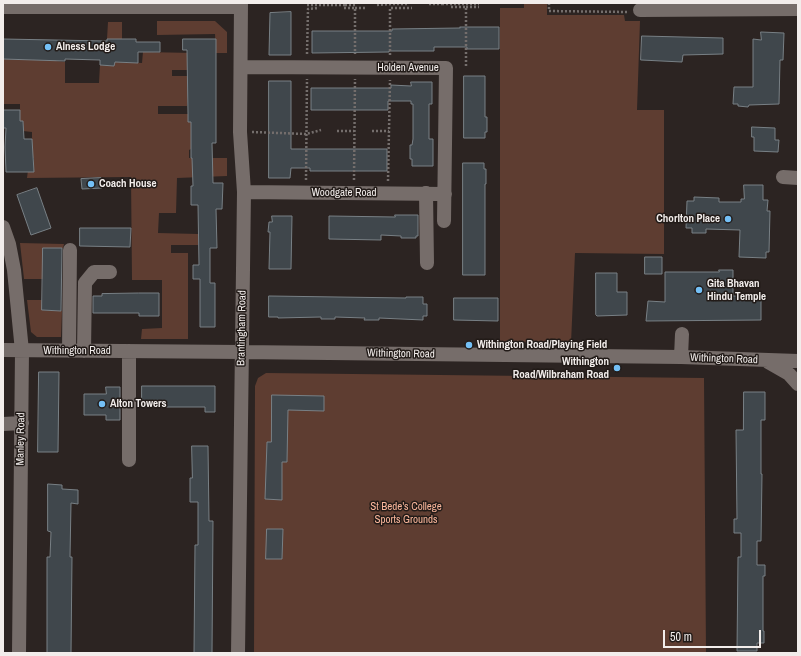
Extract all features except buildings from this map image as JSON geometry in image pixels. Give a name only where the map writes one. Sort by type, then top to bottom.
[{"type":"street","points":[[3,7],[241,5]]},
{"type":"street","name":"Brantingham Road","points":[[238,653],[244,192],[240,132],[241,5]]},
{"type":"street","points":[[640,10],[734,6],[798,9]]},
{"type":"street","name":"Holden Avenue","points":[[241,67],[446,68],[444,222]]},
{"type":"street","points":[[783,177],[798,178]]},
{"type":"street","name":"Woodgate Road","points":[[244,192],[445,194]]},
{"type":"street","points":[[426,193],[427,263]]},
{"type":"street","name":"Manley Road","points":[[3,227],[9,244],[14,270],[22,351],[19,653]]},
{"type":"street","points":[[69,351],[70,250]]},
{"type":"street","points":[[84,351],[85,283],[94,272],[110,272]]},
{"type":"street","points":[[681,357],[682,334]]},
{"type":"street","name":"Withington Road","points":[[3,350],[681,357],[798,361]]},
{"type":"street","points":[[129,351],[129,460]]},
{"type":"street","points":[[765,361],[789,374],[798,384]]},
{"type":"street","points":[[3,424],[22,423]]},
{"type":"path","points":[[549,3],[549,11],[640,12],[640,10]]},
{"type":"path","points":[[377,4],[408,4]]},
{"type":"path","points":[[429,4],[479,5]]},
{"type":"path","points":[[306,5],[357,5]]},
{"type":"path","points":[[344,5],[355,8],[367,8]]},
{"type":"path","points":[[451,7],[479,5]]},
{"type":"path","points":[[466,7],[466,67]]},
{"type":"path","points":[[306,192],[308,9],[319,8]]},
{"type":"path","points":[[354,193],[355,8]]},
{"type":"path","points":[[388,193],[390,8],[412,8]]},
{"type":"path","points":[[240,132],[306,134],[321,130]]},
{"type":"path","points":[[337,131],[354,130]]},
{"type":"path","points":[[372,130],[389,131]]},
{"type":"green space","points":[[524,3],[547,3],[547,15],[624,15],[625,21],[640,21],[637,110],[664,110],[664,254],[575,253],[571,343],[500,342],[500,8],[524,8]]},
{"type":"green space","points":[[157,21],[215,21],[227,32],[227,53],[216,53],[215,34],[157,35]]},
{"type":"green space","points":[[108,22],[122,22],[122,39],[107,39]]},
{"type":"green space","points":[[143,52],[195,53],[187,60],[187,70],[172,70],[172,76],[188,76],[194,96],[188,96],[187,106],[158,106],[158,114],[189,114],[194,122],[194,135],[191,136],[189,158],[192,158],[212,173],[212,158],[227,158],[227,176],[177,178],[176,213],[159,213],[158,233],[198,234],[198,245],[171,245],[171,253],[188,253],[188,339],[141,339],[142,329],[162,328],[162,280],[132,280],[131,177],[27,178],[28,170],[34,169],[34,158],[28,157],[32,144],[32,132],[23,131],[23,121],[20,121],[20,104],[3,104],[3,59],[45,60],[56,55],[56,61],[65,62],[65,83],[99,83],[100,65],[114,66],[115,58],[122,62],[142,63]]},
{"type":"green space","points":[[20,243],[64,244],[63,248],[43,248],[43,279],[24,279]]},
{"type":"green space","points":[[27,300],[42,300],[42,310],[62,311],[61,337],[37,337],[31,332]]},
{"type":"green space","name":"St Bede's College Sports Grounds","points":[[266,373],[704,378],[706,653],[254,653],[255,386],[258,378]]},
{"type":"place","name":"Alness Lodge","points":[[48,47]]},
{"type":"place","name":"Coach House","points":[[91,184]]},
{"type":"place","name":"Chorlton Place","points":[[728,219]]},
{"type":"place","name":"Gita Bhavan Hindu Temple","points":[[699,290]]},
{"type":"place","name":"Withington Road/Playing Field","points":[[469,345]]},
{"type":"place","name":"Withington Road/Wilbraham Road","points":[[617,368]]},
{"type":"place","name":"Alton Towers","points":[[102,404]]}]
